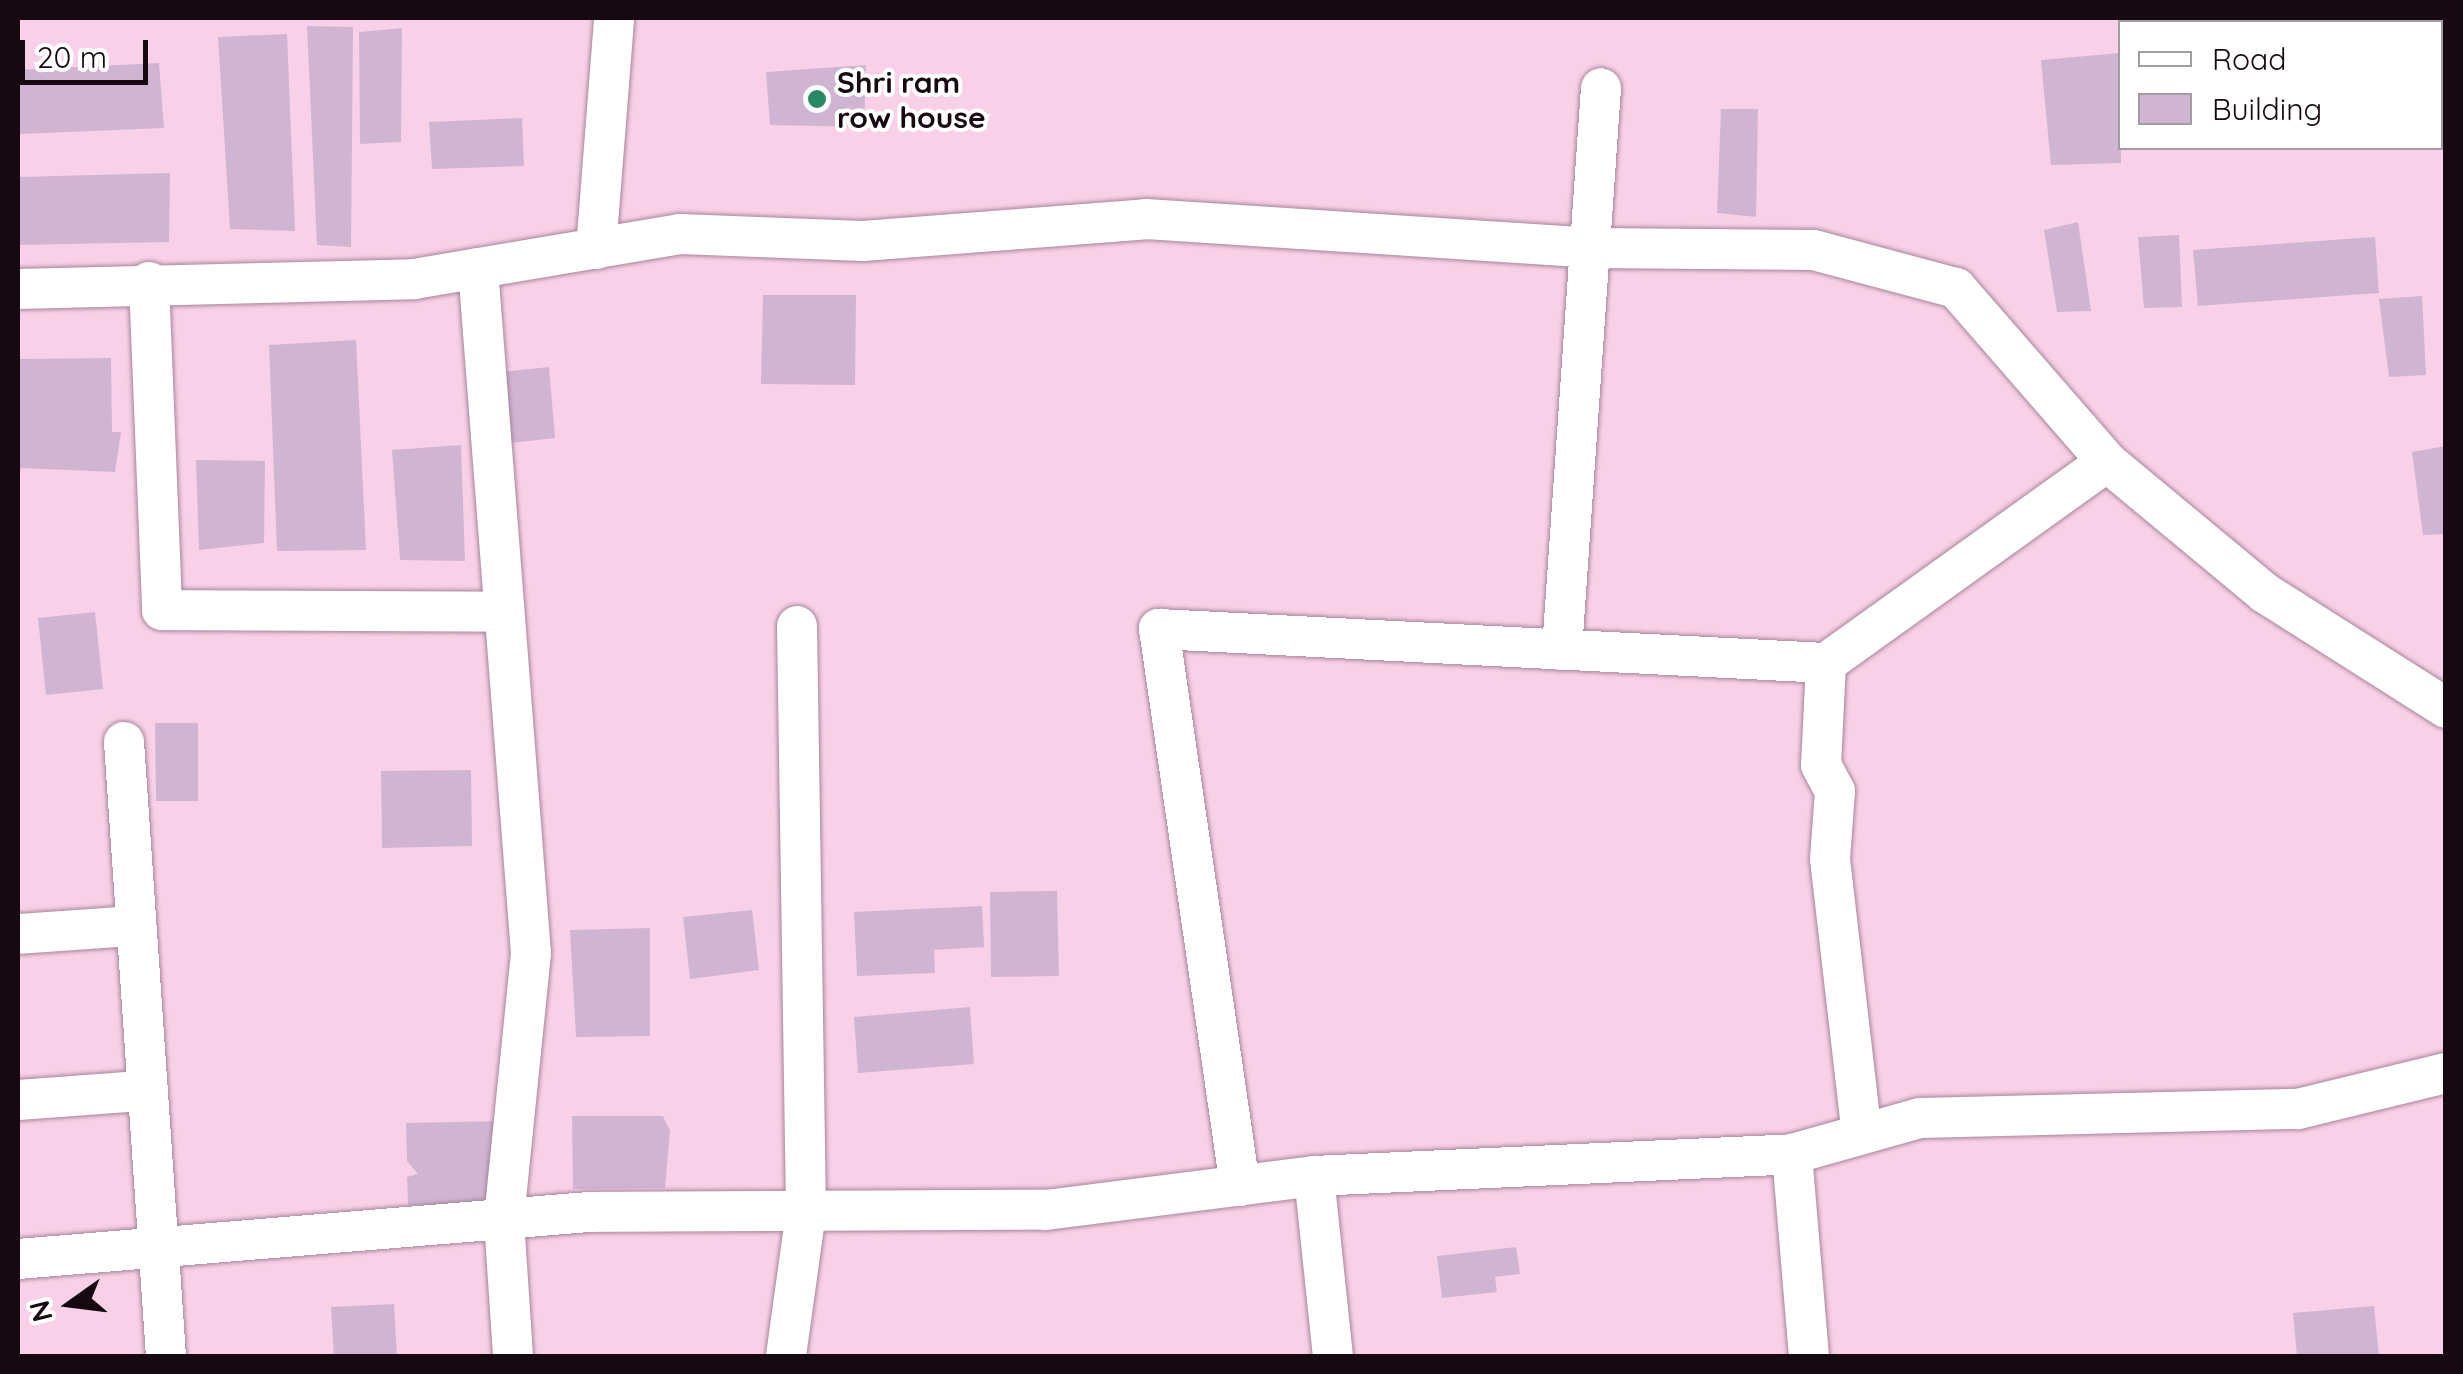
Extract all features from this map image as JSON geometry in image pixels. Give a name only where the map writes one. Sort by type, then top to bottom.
[{"type":"street","points":[[596,248],[614,18]]},
{"type":"street","points":[[1562,650],[1596,248],[1601,88]]},
{"type":"street","points":[[18,289],[149,282],[414,278],[680,234],[863,241],[1146,219],[1596,248],[1814,250],[1956,288],[2107,462],[2265,593],[2446,708]]},
{"type":"street","points":[[478,268],[498,612],[531,953],[504,1220],[513,1356]]},
{"type":"street","points":[[149,282],[162,610],[498,612]]},
{"type":"street","points":[[1240,1186],[1159,629],[1826,664],[2107,462]]},
{"type":"street","points":[[786,1356],[806,1212],[797,626]]},
{"type":"street","points":[[1826,664],[1821,765],[1835,792],[1830,859],[1862,1134]]},
{"type":"street","points":[[124,742],[141,1091],[161,1248],[166,1356]]},
{"type":"street","points":[[18,934],[132,926]]},
{"type":"street","points":[[18,1260],[504,1220],[1046,1210],[1314,1176],[1792,1154],[1920,1118],[2298,1110],[2446,1072]]},
{"type":"street","points":[[18,1100],[141,1091]]},
{"type":"street","points":[[1792,1154],[1809,1356]]},
{"type":"street","points":[[1314,1176],[1334,1356]]},
{"type":"building","points":[[2292,18],[2292,20],[2227,20]]},
{"type":"building","points":[[2317,18],[2426,20],[2318,20]]},
{"type":"building","points":[[307,26],[353,27],[351,247],[317,245]]},
{"type":"building","points":[[402,28],[401,142],[360,144],[359,32]]},
{"type":"building","points":[[287,34],[295,231],[230,229],[218,37]]},
{"type":"building","points":[[2118,53],[2121,163],[2051,165],[2041,60]]},
{"type":"building","points":[[159,63],[164,128],[18,134],[18,70]]},
{"type":"building","name":"Shri ram row house","points":[[866,65],[864,127],[770,125],[766,72]]},
{"type":"building","points":[[1721,109],[1758,109],[1756,217],[1717,213]]},
{"type":"building","points":[[522,118],[524,166],[432,169],[429,122]]},
{"type":"building","points":[[170,173],[169,242],[18,245],[18,177]]},
{"type":"building","points":[[2078,222],[2091,311],[2057,312],[2044,230]]},
{"type":"building","points":[[2179,235],[2182,307],[2144,308],[2138,237]]},
{"type":"building","points":[[2375,237],[2379,293],[2198,306],[2193,250]]},
{"type":"building","points":[[763,295],[856,295],[855,385],[761,384]]},
{"type":"building","points":[[2422,296],[2426,375],[2389,377],[2379,299]]},
{"type":"building","points":[[356,340],[366,550],[277,551],[269,345]]},
{"type":"building","points":[[111,358],[112,432],[121,432],[115,472],[21,468],[18,477],[18,359]]},
{"type":"building","points":[[549,367],[555,438],[510,443],[500,372]]},
{"type":"building","points":[[461,445],[465,561],[400,560],[392,450]]},
{"type":"building","points":[[2446,446],[2446,534],[2423,535],[2412,452]]},
{"type":"building","points":[[196,460],[265,461],[264,543],[199,550]]},
{"type":"building","points":[[95,612],[103,689],[46,695],[38,618]]},
{"type":"building","points":[[155,723],[198,723],[198,801],[156,801]]},
{"type":"building","points":[[471,770],[472,846],[382,848],[381,771]]},
{"type":"building","points":[[1057,891],[1059,976],[991,977],[990,892]]},
{"type":"building","points":[[982,906],[984,947],[934,950],[935,973],[857,976],[854,912]]},
{"type":"building","points":[[752,910],[759,970],[690,979],[683,917]]},
{"type":"building","points":[[650,928],[650,1036],[576,1037],[570,930]]},
{"type":"building","points":[[970,1007],[974,1064],[858,1073],[854,1017]]},
{"type":"building","points":[[572,1116],[663,1116],[670,1131],[665,1188],[573,1189]]},
{"type":"building","points":[[502,1121],[504,1203],[408,1205],[407,1177],[418,1174],[407,1161],[406,1123]]},
{"type":"building","points":[[1516,1247],[1520,1274],[1495,1277],[1497,1292],[1442,1298],[1437,1256]]},
{"type":"building","points":[[394,1304],[397,1356],[334,1356],[331,1307]]},
{"type":"building","points":[[2374,1306],[2379,1356],[2297,1356],[2293,1313]]},
{"type":"place","name":"Shri ram row house","points":[[817,99]]}]
